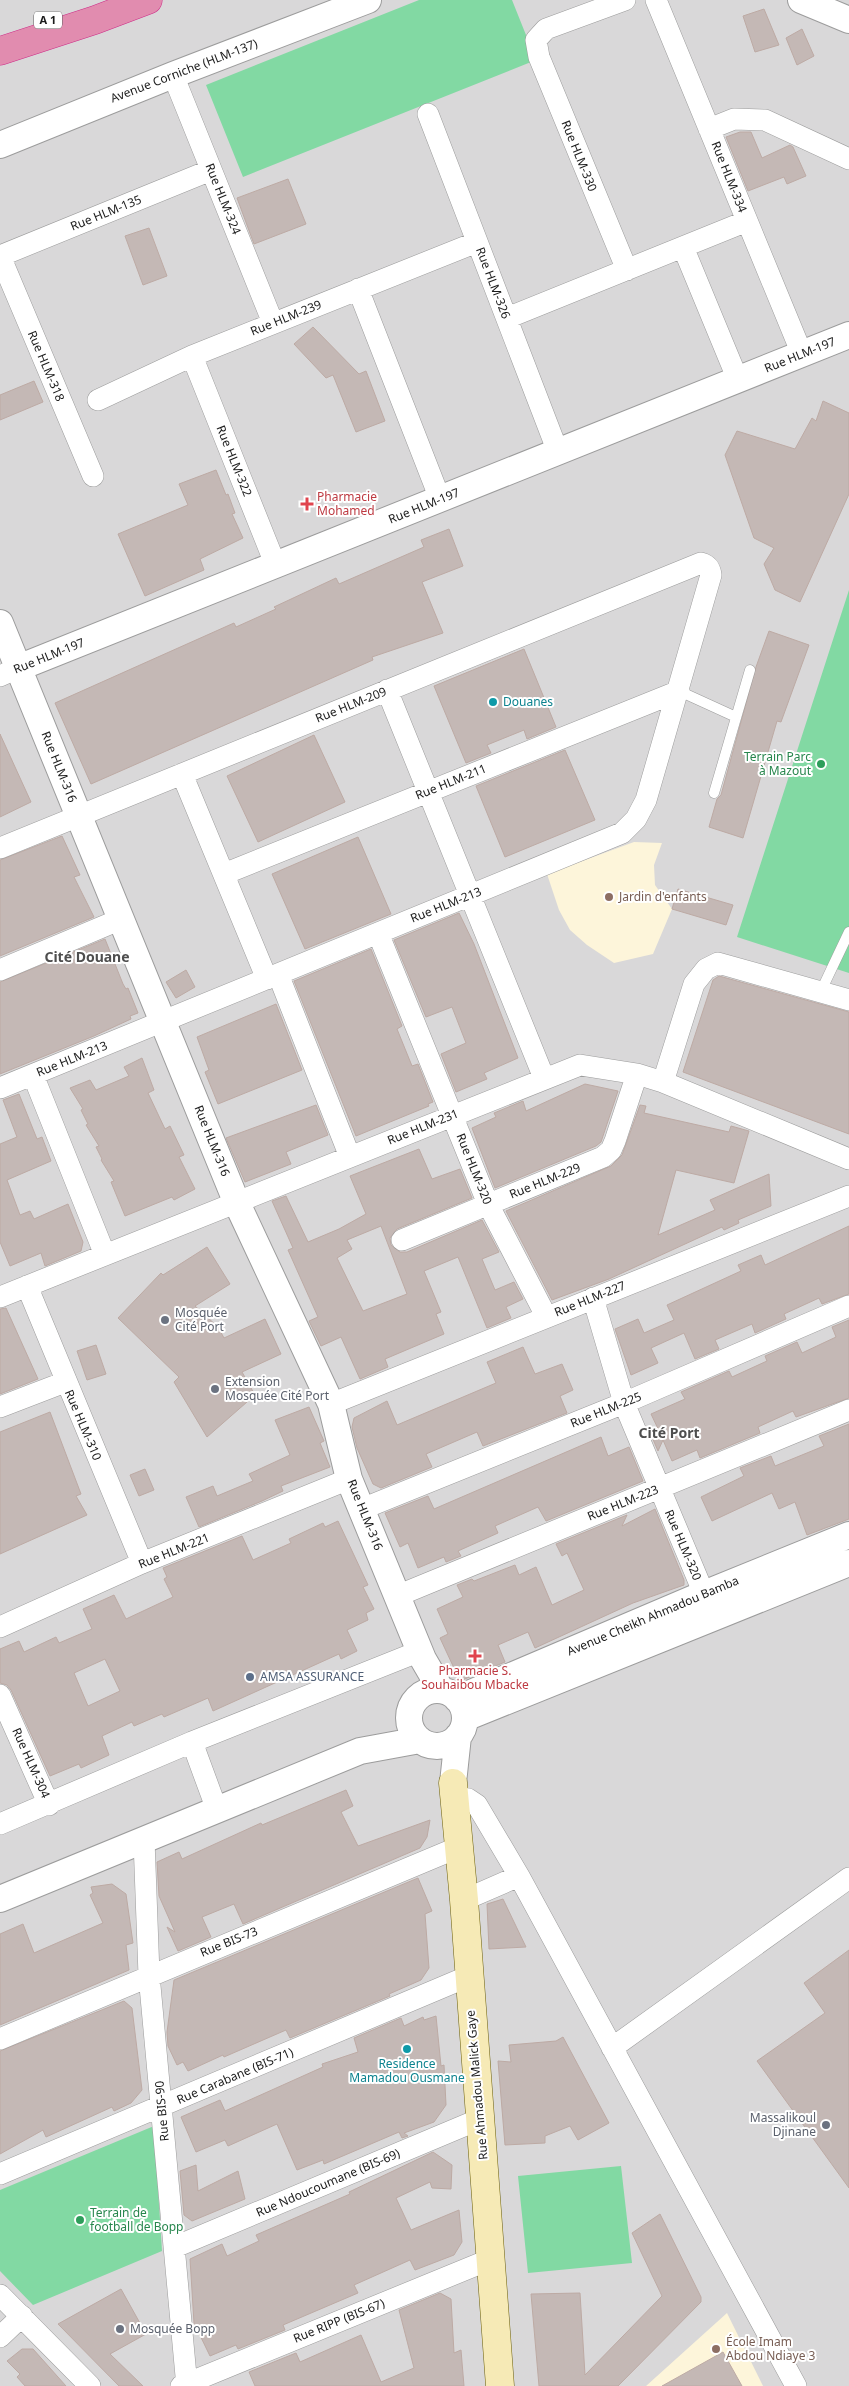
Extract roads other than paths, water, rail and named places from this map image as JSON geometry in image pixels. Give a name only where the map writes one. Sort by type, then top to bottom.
[{"type":"highway","name":"A 1","points":[[0,42],[97,0]]},
{"type":"highway","points":[[0,51],[95,20],[148,0]]},
{"type":"main road","name":"Rue Ahmadou Malick Gaye","points":[[454,1790],[464,1900],[500,2386]]},
{"type":"street","name":"Avenue Corniche (HLM-137)","points":[[0,146],[173,75],[368,0]]},
{"type":"street","name":"Rue HLM-330","points":[[625,0],[546,29],[536,40],[539,57],[626,270]]},
{"type":"street","name":"Rue HLM-334","points":[[656,0],[802,354]]},
{"type":"street","points":[[800,0],[849,20]]},
{"type":"street","name":"Rue HLM-324","points":[[173,75],[274,323]]},
{"type":"street","name":"Rue HLM-326","points":[[428,114],[558,452]]},
{"type":"street","points":[[709,130],[734,119],[765,120],[849,159]]},
{"type":"street","name":"Rue HLM-135","points":[[0,256],[211,170]]},
{"type":"street","points":[[506,318],[747,221]]},
{"type":"street","name":"Rue HLM-239","points":[[98,400],[192,356],[477,242]]},
{"type":"street","points":[[683,247],[738,380]]},
{"type":"street","name":"Rue HLM-318","points":[[0,256],[93,476]]},
{"type":"street","points":[[358,290],[440,499]]},
{"type":"street","name":"Rue HLM-197","points":[[9,672],[849,335]]},
{"type":"street","name":"Rue HLM-322","points":[[192,356],[276,566]]},
{"type":"street","name":"Rue HLM-209","points":[[0,848],[701,563]]},
{"type":"street","name":"Rue HLM-213","points":[[0,1088],[622,833],[636,819],[646,800],[679,691],[712,575],[709,567],[701,563]]},
{"type":"street","name":"Rue HLM-316","points":[[0,623],[9,672],[78,815],[236,1201],[331,1404],[350,1479],[421,1655],[449,1707]]},
{"type":"street","points":[[387,690],[544,1078]]},
{"type":"street","name":"Rue HLM-211","points":[[224,874],[679,691]]},
{"type":"street","points":[[182,774],[224,874],[273,976],[350,1157]]},
{"type":"street","points":[[0,970],[121,919]]},
{"type":"street","name":"Rue HLM-320","points":[[378,933],[488,1204],[546,1316]]},
{"type":"street","points":[[664,1082],[694,984],[706,969],[718,963],[849,1000]]},
{"type":"street","name":"Rue HLM-231","points":[[1,1292],[27,1286],[544,1078],[580,1066],[638,1074],[664,1082],[849,1159]]},
{"type":"street","name":"Rue HLM-229","points":[[402,1240],[603,1157],[611,1150],[638,1074]]},
{"type":"street","points":[[33,1075],[105,1255]]},
{"type":"street","name":"Rue HLM-227","points":[[331,1404],[546,1316],[849,1196]]},
{"type":"street","name":"Rue HLM-310","points":[[27,1286],[65,1382],[142,1563]]},
{"type":"street","name":"Rue HLM-320","points":[[593,1298],[624,1403],[704,1594]]},
{"type":"street","name":"Rue HLM-225","points":[[362,1509],[624,1403],[849,1306]]},
{"type":"street","points":[[0,1407],[65,1382]]},
{"type":"street","name":"Rue HLM-223","points":[[397,1596],[849,1410]]},
{"type":"street","name":"Rue HLM-221","points":[[0,1627],[142,1563],[350,1479]]},
{"type":"street","name":"Avenue Cheikh Ahmadou Bamba","points":[[449,1707],[704,1594],[849,1535]]},
{"type":"street","name":"Avenue Cheikh Ahmadou Bamba","points":[[449,1707],[849,1563]]},
{"type":"street","points":[[0,1824],[49,1805],[192,1742],[421,1655]]},
{"type":"street","name":"Rue HLM-304","points":[[0,1695],[49,1805]]},
{"type":"street","points":[[0,1899],[360,1752],[389,1729],[419,1735],[444,1745],[449,1707],[413,1703],[419,1735]]},
{"type":"street","name":"Rue Ahmadou Malick Gaye","points":[[449,1707],[454,1752],[454,1790]]},
{"type":"street","name":"Rue Ahmadou Malick Gaye","points":[[419,1735],[443,1764],[454,1790]]},
{"type":"street","points":[[192,1742],[217,1810]]},
{"type":"street","points":[[454,1790],[477,1805],[519,1876],[796,2386]]},
{"type":"street","name":"Rue BIS-90","points":[[144,1840],[149,1975],[175,2247],[185,2385]]},
{"type":"street","name":"Rue BIS-73","points":[[0,2038],[459,1847]]},
{"type":"street","points":[[464,1900],[519,1876]]},
{"type":"street","points":[[612,2048],[849,1878]]},
{"type":"street","name":"Rue Carabane (BIS-71)","points":[[0,2174],[469,1976]]},
{"type":"street","name":"Rue Ndoucoumane (BIS-69)","points":[[175,2247],[480,2119]]},
{"type":"street","name":"Rue RIPP (BIS-67)","points":[[185,2385],[491,2259]]},
{"type":"street","points":[[0,2295],[90,2386]]},
{"type":"street","points":[[0,2337],[22,2316]]},
{"type":"lane","points":[[714,793],[750,670]]},
{"type":"lane","points":[[679,691],[736,717]]},
{"type":"lane","points":[[821,991],[849,932]]},
{"type":"place","name":"Pharmacie Mohamed","points":[[307,504]]},
{"type":"place","name":"Douanes","points":[[493,702]]},
{"type":"place","name":"Terrain Parc à Mazout","points":[[821,764]]},
{"type":"place","name":"Jardin d'enfants","points":[[609,897]]},
{"type":"place","name":"Mosquée Cité Port","points":[[165,1320]]},
{"type":"place","name":"Extension Mosquée Cité Port","points":[[215,1389]]},
{"type":"place","name":"Pharmacie S. Souhaibou Mbacke","points":[[475,1656]]},
{"type":"place","name":"AMSA ASSURANCE","points":[[250,1677]]},
{"type":"place","name":"Residence Mamadou Ousmane","points":[[407,2049]]},
{"type":"place","name":"Massalikoul Djinane","points":[[826,2125]]},
{"type":"place","name":"Terrain de football de Bopp","points":[[80,2220]]},
{"type":"place","name":"Mosquée Bopp","points":[[120,2329]]},
{"type":"place","name":"École Imam Abdou Ndiaye 3","points":[[716,2349]]},
{"type":"district","name":"Cité Douane","points":[[87,957]]},
{"type":"district","name":"Cité Port","points":[[669,1433]]}]
